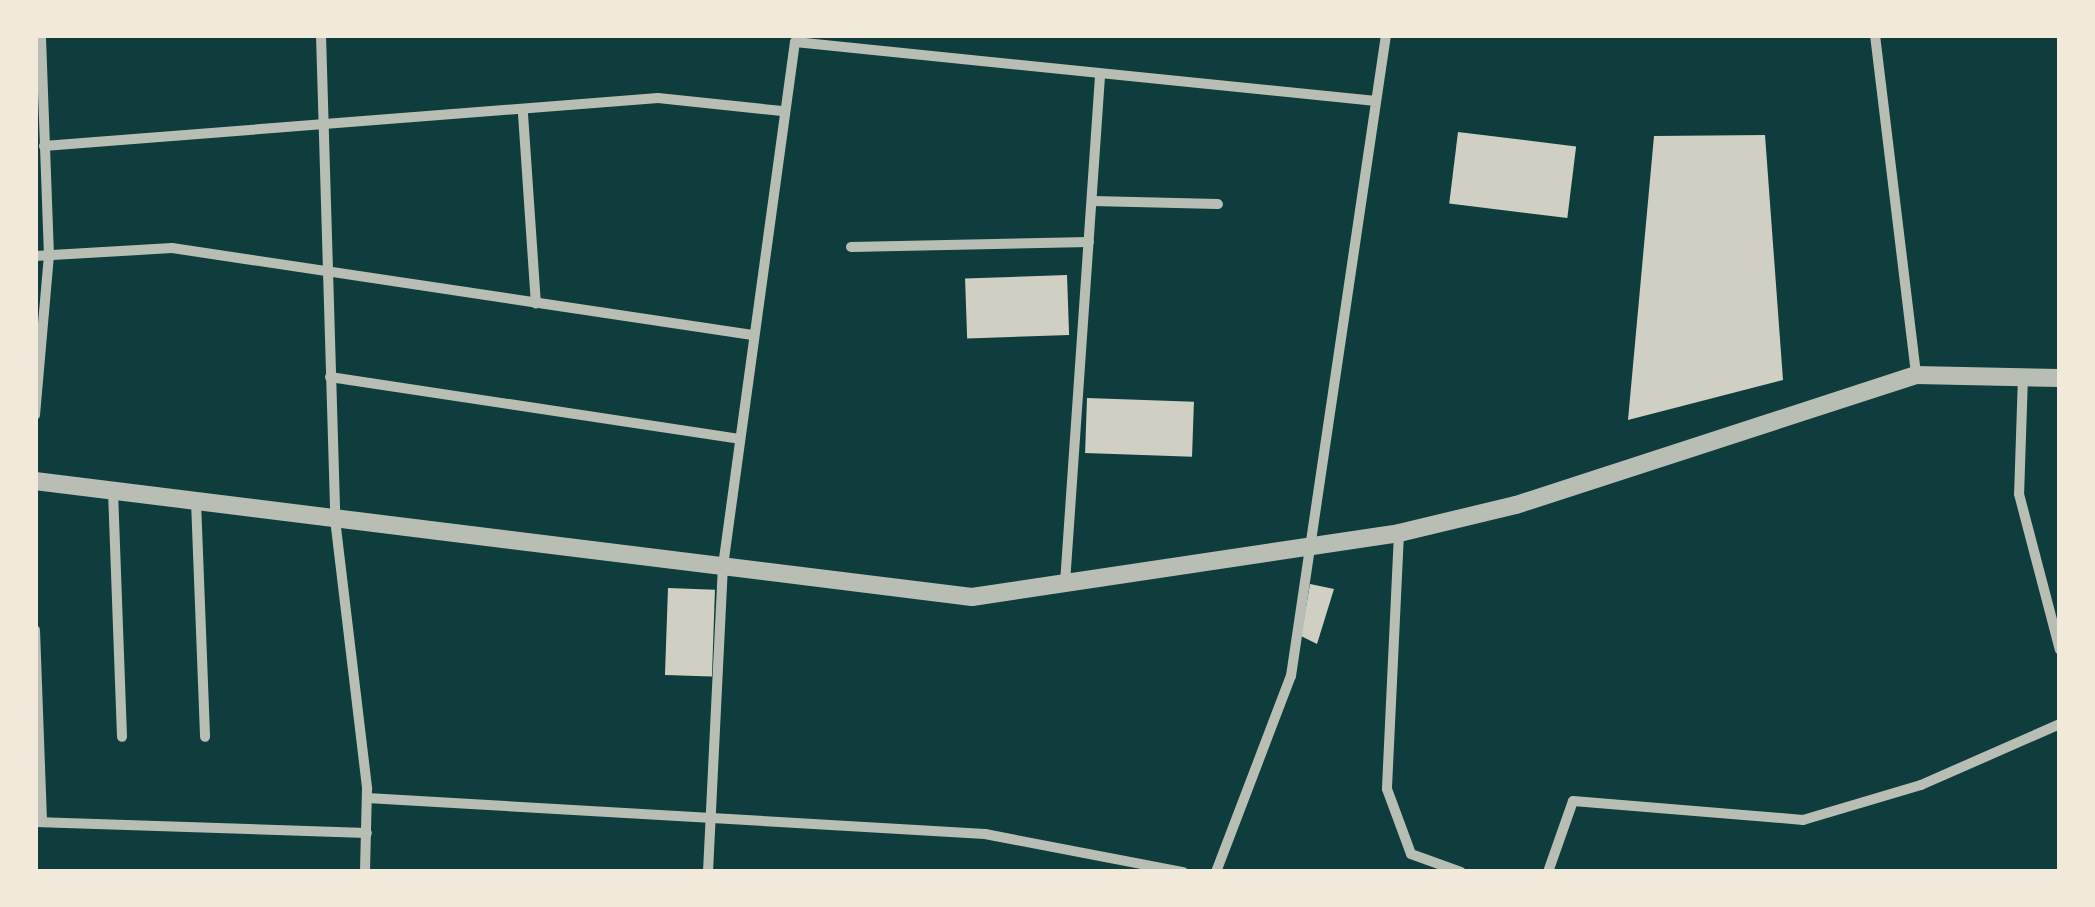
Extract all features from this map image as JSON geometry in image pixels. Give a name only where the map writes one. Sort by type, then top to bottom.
[{"type":"street","points":[[35,414],[49,256],[41,35]]},
{"type":"street","points":[[321,35],[334,518],[367,798],[365,872]]},
{"type":"street","points":[[1216,872],[1276,727],[1308,552],[1386,35]]},
{"type":"street","points":[[1875,35],[1916,375]]},
{"type":"street","points":[[708,872],[723,566],[782,112],[795,42],[827,39],[1100,76],[1376,102]]},
{"type":"street","points":[[1066,584],[1100,76]]},
{"type":"street","points":[[44,146],[324,130],[696,97],[782,112]]},
{"type":"street","points":[[524,114],[536,304]]},
{"type":"street","points":[[1092,200],[1218,204]]},
{"type":"street","points":[[851,247],[1089,242]]},
{"type":"street","points":[[35,256],[135,246],[753,335]]},
{"type":"street","points":[[35,481],[972,596],[1308,552],[1399,533],[1516,505],[1916,375],[2060,378]]},
{"type":"street","points":[[2023,375],[2018,494],[2060,650]]},
{"type":"street","points":[[330,377],[739,439]]},
{"type":"street","points":[[112,491],[122,738]]},
{"type":"street","points":[[196,502],[205,737]]},
{"type":"street","points":[[1399,533],[1387,788],[1411,854],[1460,872]]},
{"type":"street","points":[[35,630],[39,822],[367,833]]},
{"type":"street","points":[[1548,872],[1573,801],[1802,820],[1921,785],[2060,724]]},
{"type":"street","points":[[367,798],[711,814],[985,834],[1183,872]]},
{"type":"building","points":[[1458,132],[1576,147],[1567,218],[1449,203]]},
{"type":"building","points":[[1765,135],[1783,380],[1628,420],[1654,136]]},
{"type":"building","points":[[1067,275],[1069,335],[967,339],[965,279]]},
{"type":"building","points":[[1087,398],[1194,402],[1192,457],[1085,453]]},
{"type":"building","points":[[1310,584],[1334,589],[1317,644],[1301,636]]},
{"type":"building","points":[[668,588],[715,590],[712,677],[665,675]]}]
